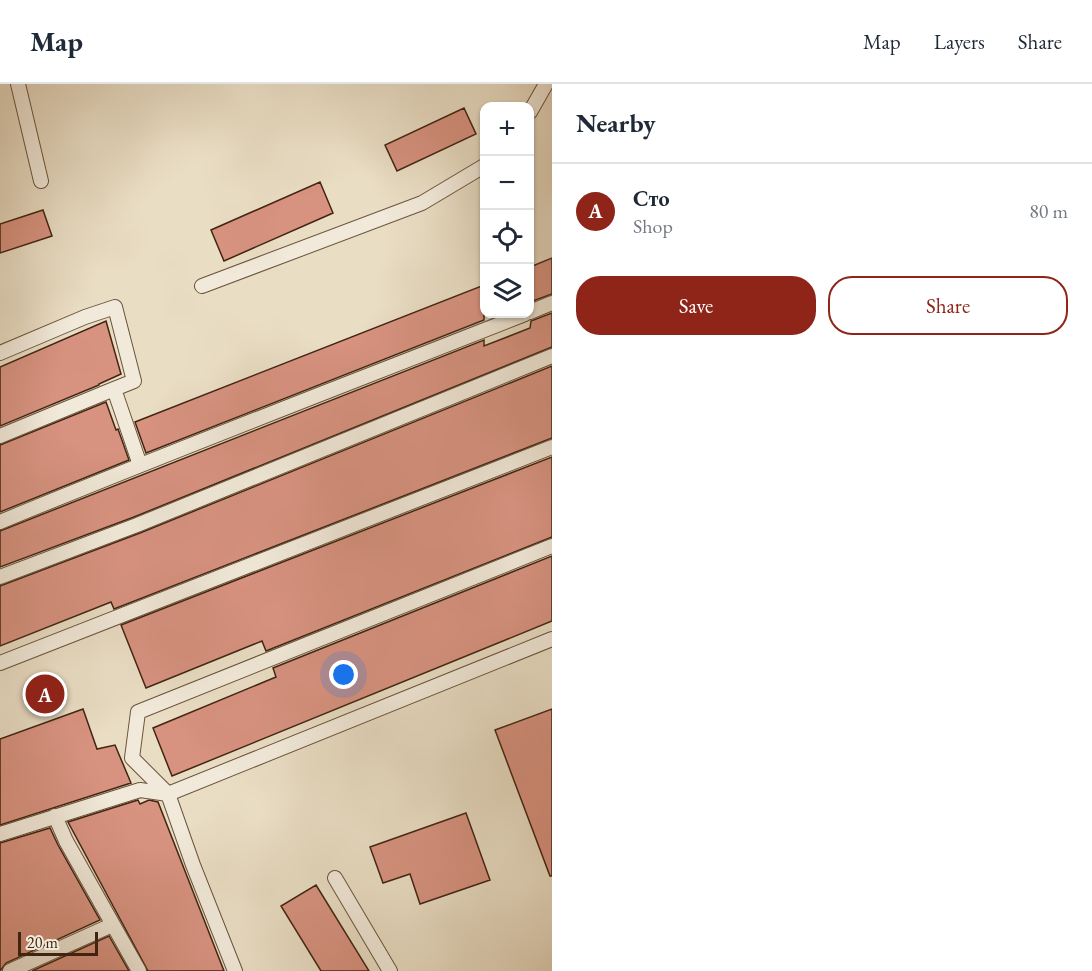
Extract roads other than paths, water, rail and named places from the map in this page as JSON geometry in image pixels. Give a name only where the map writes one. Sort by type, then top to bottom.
[{"type":"lane","points":[[18,84],[41,181]]},
{"type":"lane","points":[[534,105],[546,84]]},
{"type":"lane","points":[[202,286],[422,203],[480,168]]},
{"type":"lane","points":[[534,310],[552,303]]},
{"type":"lane","points":[[0,353],[115,307],[134,381],[0,436]]},
{"type":"lane","points":[[0,522],[515,318]]},
{"type":"lane","points":[[0,577],[137,525],[552,356]]},
{"type":"lane","points":[[114,389],[140,465]]},
{"type":"lane","points":[[0,663],[552,447]]},
{"type":"lane","points":[[235,971],[168,794],[132,758],[138,712],[552,546]]},
{"type":"lane","points":[[0,834],[140,790],[168,794],[552,639]]},
{"type":"lane","points":[[55,816],[66,841],[139,971]]},
{"type":"lane","points":[[335,878],[390,971]]},
{"type":"lane","points":[[10,971],[112,925]]},
{"type":"place","name":"Сто","points":[[45,694]]}]
